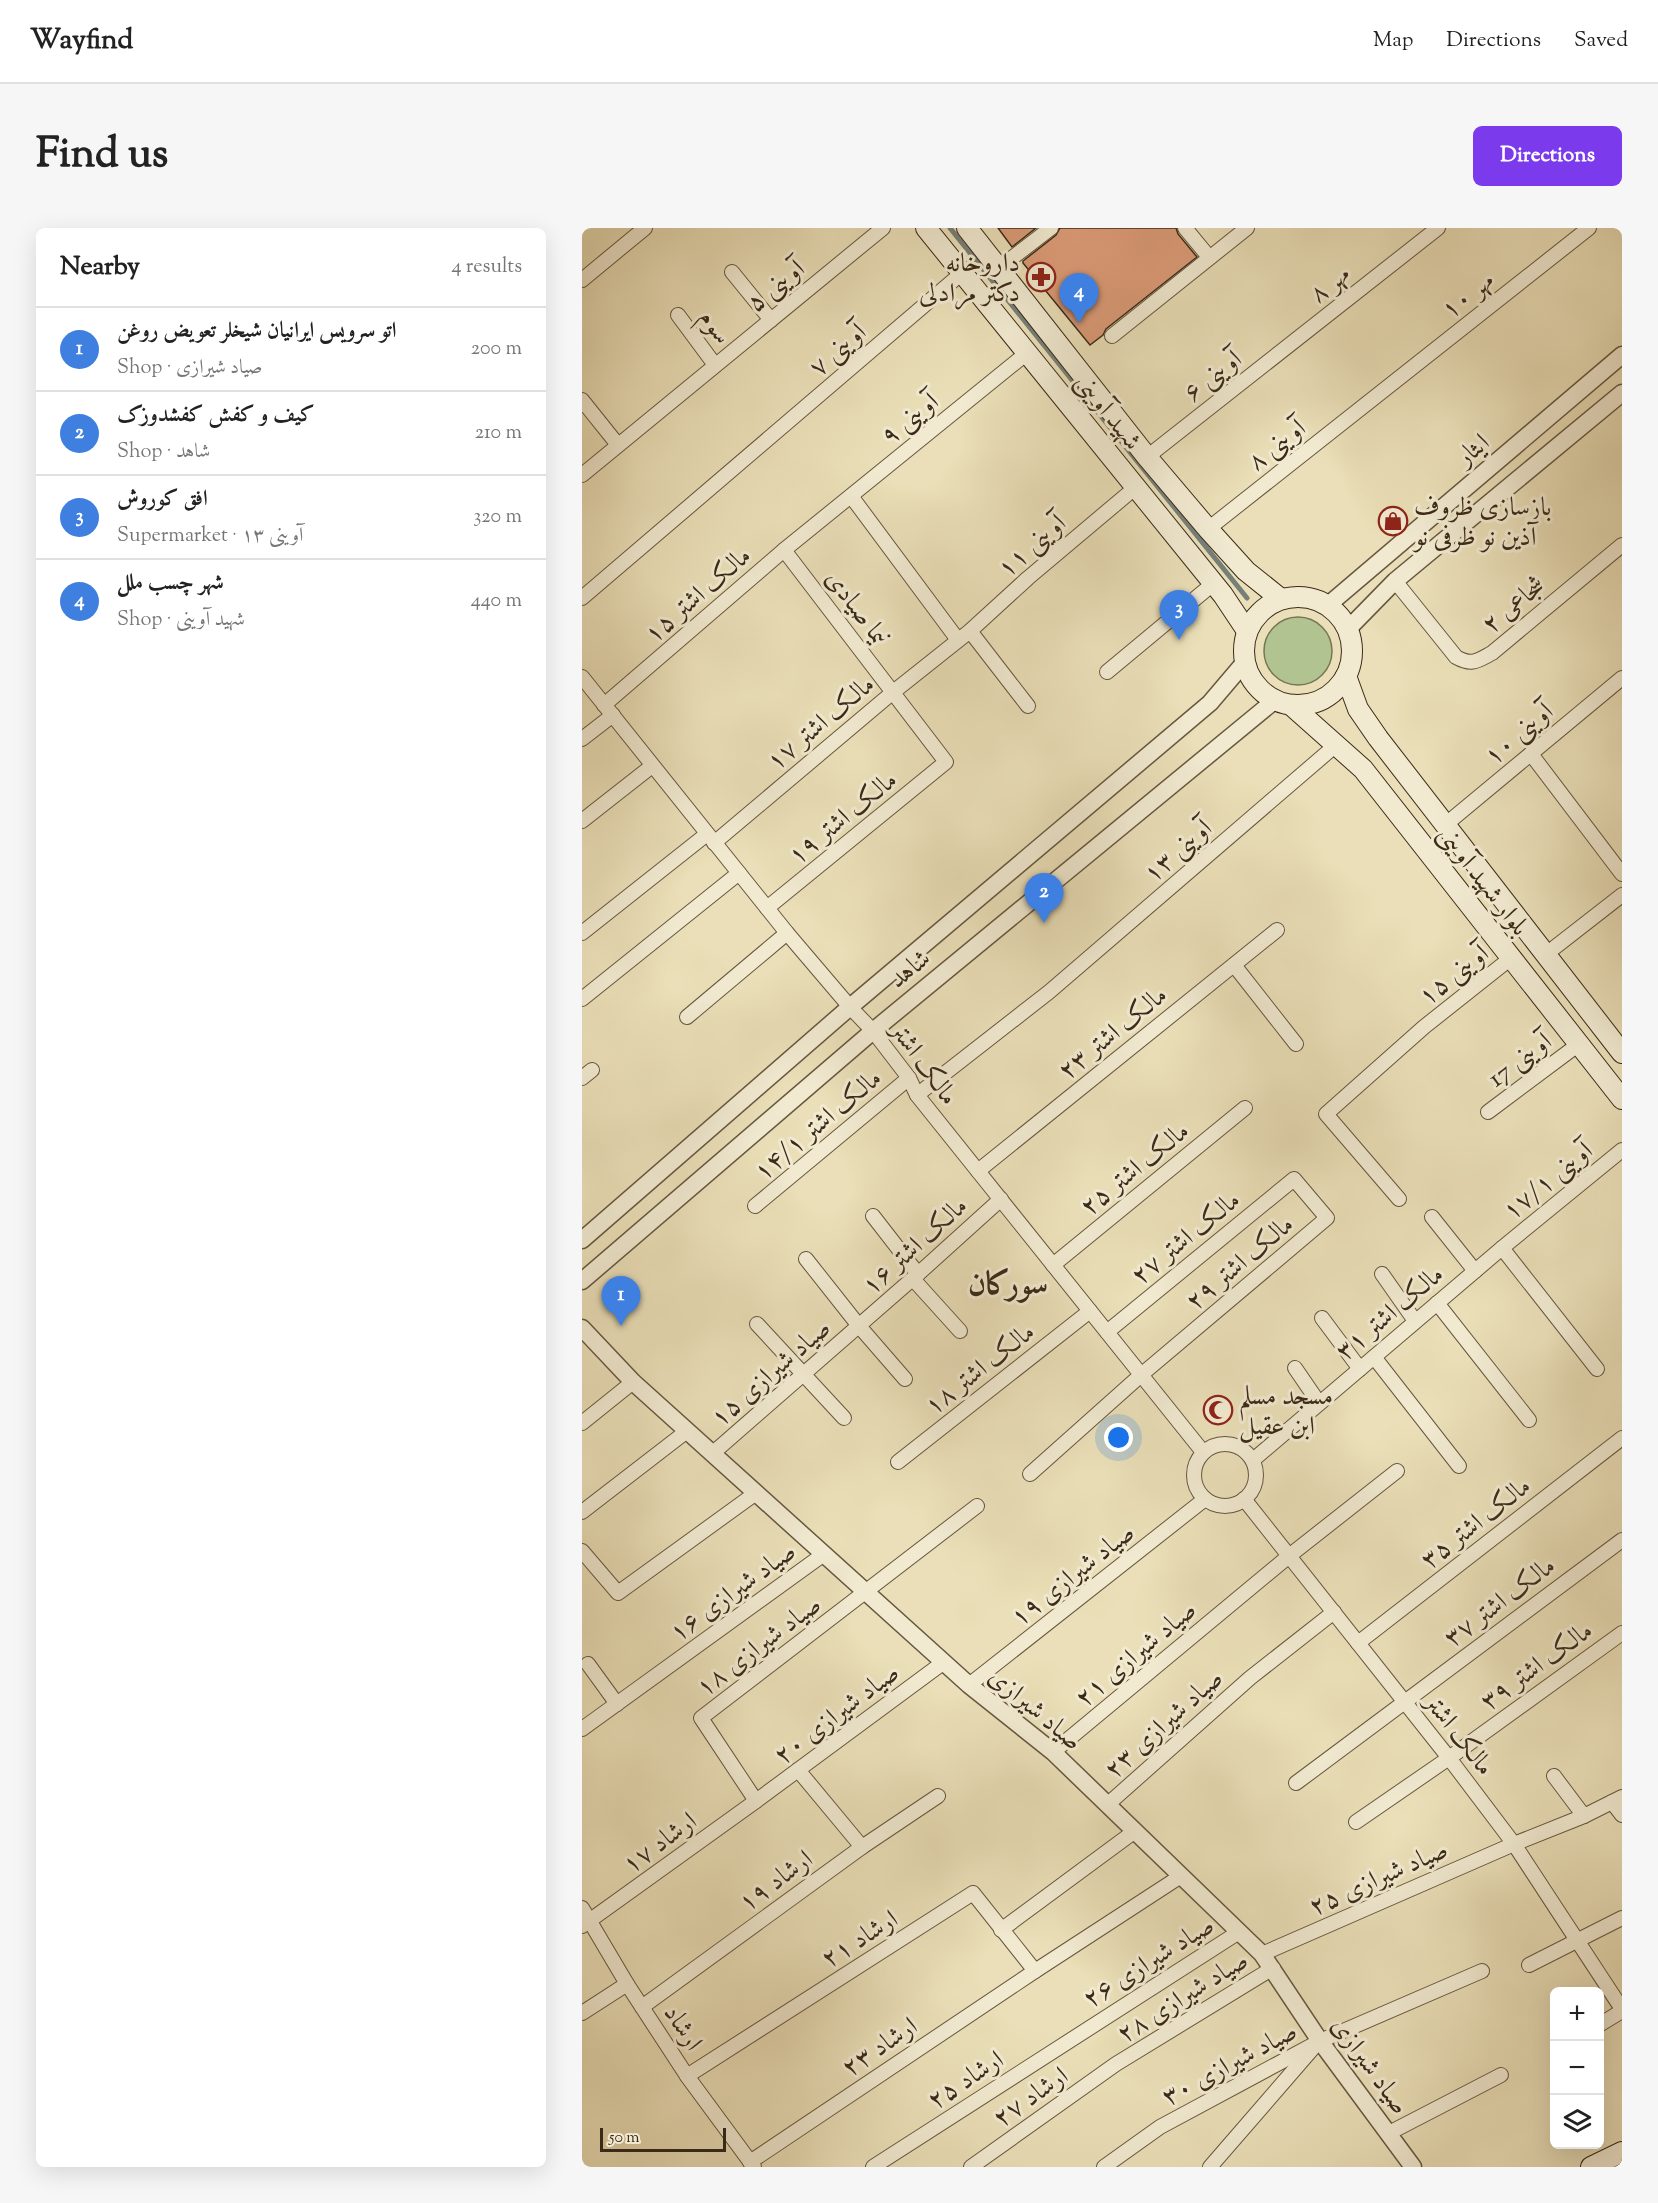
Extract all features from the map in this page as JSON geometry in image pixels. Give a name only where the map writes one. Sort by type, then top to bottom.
[{"type":"main road","name":"شهید آوینی","points":[[926,228],[1214,583],[1247,631]]},
{"type":"main road","name":"شهید آوینی","points":[[967,228],[1147,457],[1246,571],[1281,599]]},
{"type":"main road","points":[[1297,597],[1313,599],[1327,606],[1335,612],[1347,630],[1352,645],[1351,661],[1346,676],[1336,689],[1323,699],[1307,705],[1282,703],[1255,685],[1244,663],[1243,646],[1247,631],[1255,617],[1267,606],[1281,599],[1297,597]]},
{"type":"main road","points":[[1346,676],[1358,709],[1622,1053]]},
{"type":"main road","name":"بلوار شهید آوینی","points":[[1282,703],[1363,769],[1622,1099]]},
{"type":"main road","points":[[1591,2167],[1622,2152]]},
{"type":"street","points":[[582,280],[645,228]]},
{"type":"street","name":"۵ آوینی","points":[[582,475],[882,228]]},
{"type":"street","points":[[999,268],[1051,228]]},
{"type":"street","points":[[1185,228],[1209,257]]},
{"type":"street","points":[[1112,336],[1247,228]]},
{"type":"street","name":"مهر ۸","points":[[1307,331],[1438,228]]},
{"type":"street","name":"مهر ۱۰","points":[[1374,398],[1589,228]]},
{"type":"street","points":[[732,272],[771,320]]},
{"type":"street","name":"۷ آوینی","points":[[582,598],[962,273]]},
{"type":"street","name":"سوم","points":[[678,315],[715,365]]},
{"type":"street","name":"۶ آوینی","points":[[1147,457],[1307,331]]},
{"type":"street","name":"۹ آوینی","points":[[822,520],[1027,353]]},
{"type":"street","name":"ایثار","points":[[1327,606],[1622,355]]},
{"type":"street","name":"ایثار","points":[[1347,630],[1395,581],[1622,393]]},
{"type":"street","name":"۸ آوینی","points":[[1208,529],[1374,398]]},
{"type":"street","points":[[582,400],[618,445]]},
{"type":"street","name":"۱۱ آوینی","points":[[958,640],[1136,488]]},
{"type":"street","points":[[851,496],[958,640]]},
{"type":"street","name":"مالک اشتر ۱۵","points":[[582,739],[608,710],[784,550],[822,520]]},
{"type":"street","name":"شجاعی ۲","points":[[1395,581],[1456,657],[1466,663],[1476,662],[1491,653],[1622,545]]},
{"type":"street","name":"نیما صیادی","points":[[784,550],[946,762]]},
{"type":"street","points":[[1107,672],[1214,583]]},
{"type":"street","points":[[970,631],[1028,706]]},
{"type":"street","name":"مالک اشتر ۱۷","points":[[582,933],[711,838],[958,640]]},
{"type":"street","name":"شاهد","points":[[582,1240],[849,1007],[1210,703],[1244,663]]},
{"type":"street","name":"مالک اشتر","points":[[582,677],[787,933],[849,1007],[873,1031],[909,1078],[917,1095],[1203,1452]]},
{"type":"street","name":"۱۰ آوینی","points":[[1445,825],[1622,678]]},
{"type":"street","name":"شاهد","points":[[582,1281],[873,1031],[1282,703]]},
{"type":"street","name":"آوینی ۱۳","points":[[917,1095],[1048,992],[1336,745]]},
{"type":"street","points":[[1531,754],[1622,874]]},
{"type":"street","name":"مالک اشتر ۱۹","points":[[767,908],[946,762]]},
{"type":"street","points":[[582,821],[652,766]]},
{"type":"street","points":[[582,999],[739,873]]},
{"type":"street","points":[[1545,955],[1617,898],[1622,913]]},
{"type":"street","name":"مالک اشتر ۲۳","points":[[978,1171],[1276,930]]},
{"type":"street","points":[[687,1017],[787,933]]},
{"type":"street","name":"آوینی ۱۵","points":[[1400,1199],[1326,1114],[1424,1027],[1511,958]]},
{"type":"street","points":[[1234,965],[1296,1044]]},
{"type":"street","name":"آوینی 17","points":[[1488,1112],[1578,1044]]},
{"type":"street","name":"مالک اشتر ۱۴/۱","points":[[755,1206],[909,1078]]},
{"type":"street","name":"مالک اشتر ۲۵","points":[[1053,1265],[1245,1108]]},
{"type":"street","name":"آوینی ۱۷/۱","points":[[1502,1248],[1622,1150]]},
{"type":"street","name":"مالک اشتر ۲۷","points":[[1107,1332],[1294,1179]]},
{"type":"street","name":"مالک اشتر ۲۹","points":[[1141,1375],[1327,1218],[1294,1179]]},
{"type":"street","name":"مالک اشتر ۱۶","points":[[859,1326],[1001,1199]]},
{"type":"street","points":[[873,1216],[916,1277],[960,1331]]},
{"type":"street","points":[[1432,1217],[1475,1271]]},
{"type":"street","points":[[1502,1248],[1597,1369]]},
{"type":"street","name":"مالک اشتر ۳۱","points":[[1252,1460],[1502,1248]]},
{"type":"street","points":[[806,1259],[905,1379]]},
{"type":"street","points":[[1382,1274],[1415,1322]]},
{"type":"street","points":[[1437,1303],[1529,1420]]},
{"type":"street","name":"مالک اشتر ۱۸","points":[[898,1462],[1090,1311]]},
{"type":"street","points":[[1322,1318],[1360,1368]]},
{"type":"street","points":[[757,1324],[844,1418]]},
{"type":"street","name":"صیاد شیرازی ۱۵","points":[[713,1454],[859,1326]]},
{"type":"street","name":"صیاد شیرازی","points":[[582,1328],[633,1382],[969,1686],[1053,1752],[1262,1954],[1320,2041],[1413,2167]]},
{"type":"street","points":[[1374,1357],[1459,1466]]},
{"type":"street","points":[[1295,1368],[1319,1403]]},
{"type":"street","points":[[1030,1474],[1141,1375]]},
{"type":"street","points":[[582,1423],[633,1382]]},
{"type":"street","points":[[582,1512],[687,1431]]},
{"type":"street","name":"مالک اشتر ۳۵","points":[[1358,1643],[1622,1438]]},
{"type":"street","points":[[1220,1444],[1230,1444],[1246,1452],[1252,1460],[1256,1477],[1254,1485],[1244,1499],[1224,1506],[1205,1499],[1198,1491],[1194,1481],[1194,1471],[1197,1460],[1203,1452],[1220,1444]]},
{"type":"street","name":"صیاد شیرازی ۲۱","points":[[1053,1752],[1289,1556],[1397,1471]]},
{"type":"street","points":[[583,1555],[618,1593],[756,1493]]},
{"type":"street","name":"صیاد شیرازی ۱۹","points":[[969,1686],[1205,1499]]},
{"type":"street","name":"مالک اشتر","points":[[1244,1499],[1449,1758],[1514,1844],[1622,2010]]},
{"type":"street","points":[[866,1593],[977,1506]]},
{"type":"street","name":"مالک اشتر ۳۷","points":[[1296,1783],[1622,1540]]},
{"type":"street","name":"صیاد شیرازی ۱۶","points":[[582,1729],[824,1554]]},
{"type":"street","name":"صیاد شیرازی ۱۸","points":[[756,1801],[700,1718],[866,1593]]},
{"type":"street","name":"صیاد شیرازی ۲۳","points":[[1107,1805],[1250,1678],[1334,1612]]},
{"type":"street","name":"مالک اشتر ۳۹","points":[[1356,1822],[1622,1633]]},
{"type":"street","name":"صیاد شیرازی ۲۰","points":[[756,1801],[944,1662]]},
{"type":"street","points":[[588,1664],[617,1704]]},
{"type":"street","points":[[798,1770],[862,1847]]},
{"type":"street","points":[[1554,1776],[1584,1816]]},
{"type":"street","name":"ارشاد ۱۹","points":[[642,2007],[862,1847],[938,1796]]},
{"type":"street","points":[[1617,1800],[1622,1815]]},
{"type":"street","name":"صیاد شیرازی ۲۵","points":[[1262,1954],[1617,1800]]},
{"type":"street","name":"ارشاد ۱۷","points":[[586,1924],[756,1801]]},
{"type":"street","points":[[1001,1930],[1135,1831]]},
{"type":"street","name":"ارشاد ۲۳","points":[[752,2164],[1035,1971],[1181,1876]]},
{"type":"street","name":"ارشاد ۲۱","points":[[687,2076],[973,1893],[1035,1971]]},
{"type":"street","name":"ارشاد","points":[[582,1908],[586,1924],[687,2076],[752,2164]]},
{"type":"street","points":[[1529,1965],[1622,1918]]},
{"type":"street","name":"صیاد شیرازی ۲۶","points":[[1083,2030],[1239,1932]]},
{"type":"street","name":"صیاد شیرازی ۲۸","points":[[1116,2064],[1273,1968]]},
{"type":"street","name":"صیاد شیرازی ۳۰","points":[[1104,2167],[1160,2127],[1320,2041],[1482,1971]]},
{"type":"street","points":[[582,2013],[627,1984]]},
{"type":"street","points":[[1604,2022],[1622,2010]]},
{"type":"street","name":"ارشاد ۲۵","points":[[873,2167],[1083,2030]]},
{"type":"street","points":[[1210,2167],[1320,2041]]},
{"type":"street","name":"ارشاد ۲۷","points":[[971,2167],[1116,2064]]},
{"type":"street","points":[[1389,2133],[1501,2075]]},
{"type":"green space","points":[[1291,617],[1305,617],[1317,622],[1327,632],[1332,651],[1327,670],[1317,680],[1305,685],[1291,685],[1279,680],[1269,670],[1264,658],[1264,644],[1269,632],[1279,622]]},
{"type":"building","points":[[998,228],[1036,228],[1012,247]]},
{"type":"building","points":[[1060,228],[1176,228],[1178,234],[1197,257],[1106,329],[1103,335],[1090,345],[1023,263],[1056,235]]},
{"type":"waterway","points":[[950,228],[1247,598]]},
{"type":"place","name":"داروخانه دکتر مرادلی","points":[[1041,277]]},
{"type":"place","name":"شهر چسب ملل","points":[[1079,323]]},
{"type":"place","name":"بازسازی ظروف آذین نو ظرفی نو","points":[[1393,521]]},
{"type":"place","name":"افق کوروش","points":[[1179,640]]},
{"type":"place","name":"کیف و کفش کفشدوزک","points":[[1044,923]]},
{"type":"place","name":"اتو سرویس ایرانیان شیخلر تعویض روغن","points":[[621,1326]]},
{"type":"place","name":"مسجد مسلم ابن عقیل","points":[[1218,1410]]},
{"type":"district","name":"سورکان","points":[[1008,1283]]}]
